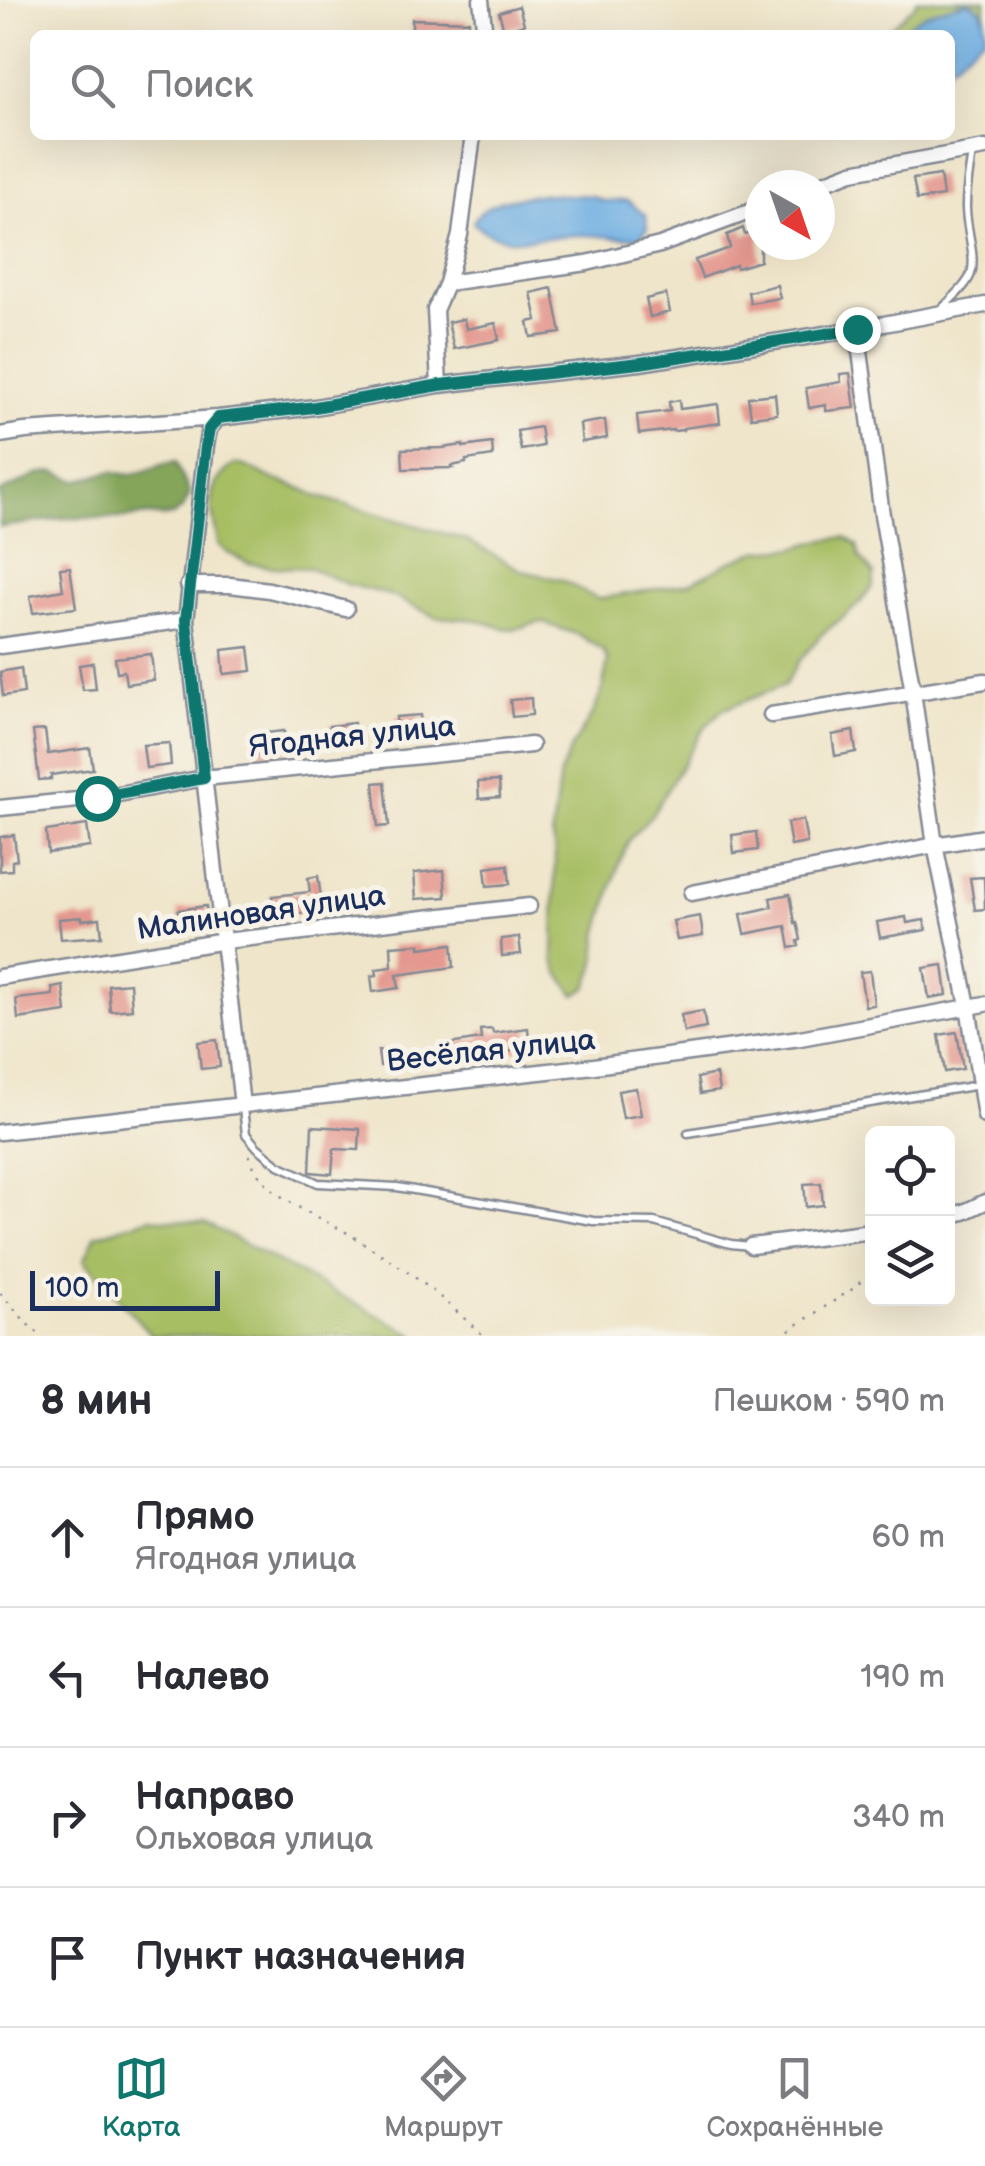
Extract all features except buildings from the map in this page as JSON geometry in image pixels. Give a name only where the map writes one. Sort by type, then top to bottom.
[{"type":"street","points":[[481,0],[485,30]]},
{"type":"street","points":[[440,385],[435,310],[460,235],[472,140]]},
{"type":"street","points":[[835,178],[979,149]]},
{"type":"street","points":[[447,283],[570,266],[642,250],[745,214]]},
{"type":"street","points":[[0,435],[315,407],[440,385],[640,363],[985,306]]},
{"type":"street","points":[[857,329],[882,515],[914,692],[935,845],[968,1006],[985,1116]]},
{"type":"street","points":[[218,418],[209,429],[206,446],[186,620],[242,1105]]},
{"type":"street","points":[[188,585],[269,590],[346,609]]},
{"type":"street","points":[[0,646],[186,620]]},
{"type":"street","points":[[770,716],[985,681]]},
{"type":"street","name":"Ягодная улица","points":[[0,808],[97,798],[204,778],[531,745]]},
{"type":"street","points":[[692,892],[985,837]]},
{"type":"street","name":"Малиновая улица","points":[[0,977],[225,940],[530,906]]},
{"type":"street","name":"Весёлая улица","points":[[0,1132],[594,1066],[800,1038],[985,1004]]},
{"type":"street","points":[[955,1214],[985,1202]]},
{"type":"street","points":[[751,1246],[865,1231]]},
{"type":"lane","points":[[938,312],[969,280],[973,267],[966,206],[979,149]]},
{"type":"lane","points":[[688,1133],[980,1084]]},
{"type":"lane","points":[[242,1105],[246,1134],[278,1165],[318,1183],[397,1188],[593,1221],[654,1222],[751,1246]]},
{"type":"path","points":[[246,1134],[250,1160],[272,1188],[422,1282],[484,1336]]},
{"type":"path","points":[[780,1336],[865,1278]]},
{"type":"path","points":[[0,1293],[43,1336]]},
{"type":"green space","points":[[917,0],[985,0],[985,17],[978,7],[967,2],[904,30],[888,30]]},
{"type":"green space","points":[[176,462],[190,494],[174,515],[64,518],[0,527],[0,492],[42,473],[55,472],[77,481],[113,471],[137,473]]},
{"type":"green space","points":[[235,464],[316,496],[466,540],[523,571],[561,580],[598,599],[690,583],[757,551],[795,548],[845,537],[857,545],[860,557],[874,574],[873,586],[858,605],[821,635],[785,685],[722,710],[704,728],[654,812],[629,840],[599,932],[595,967],[587,988],[575,995],[554,960],[552,834],[560,773],[602,691],[608,661],[603,650],[579,635],[541,622],[515,629],[478,620],[436,617],[390,595],[347,584],[310,568],[248,563],[226,552],[218,544],[212,499],[217,482]]},
{"type":"green space","points":[[150,1218],[205,1223],[417,1336],[152,1336],[84,1260],[96,1235]]},
{"type":"water","points":[[967,2],[981,10],[984,19],[985,36],[955,62],[955,30],[904,30],[939,9]]},
{"type":"water","points":[[544,194],[628,201],[646,216],[647,229],[633,238],[582,235],[524,240],[497,237],[473,222],[495,204]]},
{"type":"route","points":[[97,798],[204,778],[186,620],[206,446],[209,429],[218,418],[315,407],[440,385],[640,363],[857,329]]}]
